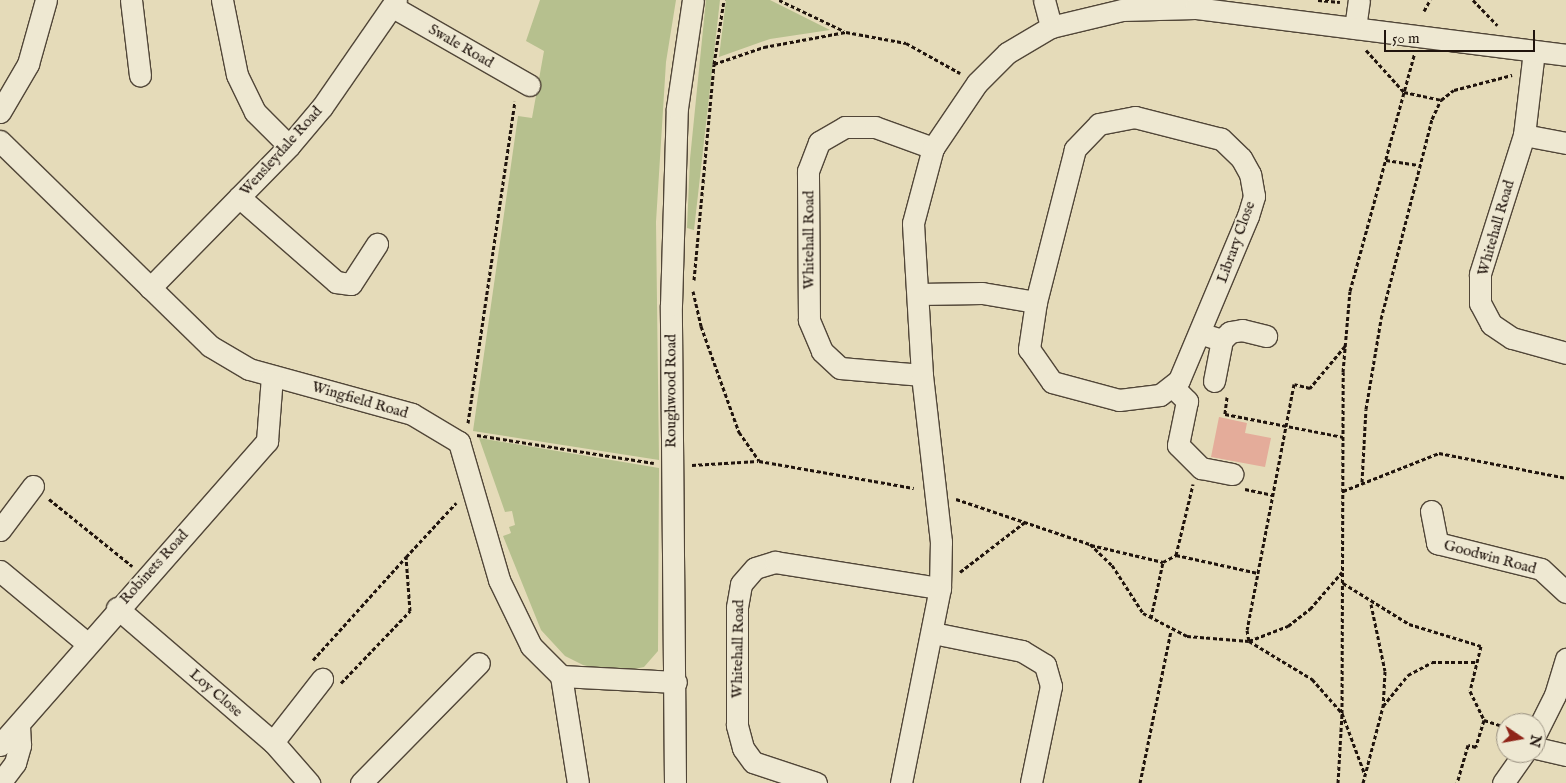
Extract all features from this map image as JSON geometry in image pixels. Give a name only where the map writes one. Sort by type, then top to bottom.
[{"type":"street","points":[[0,112],[28,64],[46,0]]},
{"type":"street","points":[[131,0],[140,75]]},
{"type":"street","points":[[222,0],[241,82],[255,112],[289,146]]},
{"type":"street","name":"Roughwood Road","points":[[675,783],[676,682],[671,305],[677,108],[693,0]]},
{"type":"street","points":[[1044,0],[1051,27]]},
{"type":"street","points":[[1355,28],[1358,0]]},
{"type":"street","name":"Wensleydale Road","points":[[150,288],[289,146],[395,4]]},
{"type":"street","name":"Swale Road","points":[[395,4],[520,89]]},
{"type":"street","points":[[901,783],[940,588],[938,492],[922,375],[913,222],[933,148],[977,83],[1007,52],[1051,27],[1122,10],[1195,8],[1566,55]]},
{"type":"street","name":"Whitehall Road","points":[[1534,51],[1524,135],[1480,274],[1480,303],[1491,324],[1512,338],[1566,353]]},
{"type":"street","name":"Library Close","points":[[1135,117],[1221,139],[1241,158],[1250,174],[1254,196],[1248,216],[1202,334],[1173,387],[1160,395],[1131,401],[1052,382],[1029,349],[1036,302],[1075,150],[1099,124],[1135,117]]},
{"type":"street","name":"Whitehall Road","points":[[922,375],[840,368],[822,351],[809,320],[808,171],[819,142],[845,127],[875,127],[933,148]]},
{"type":"street","points":[[1524,135],[1566,143]]},
{"type":"street","name":"Wingfield Road","points":[[2,148],[210,346],[249,369],[412,414],[460,442],[499,580],[531,646],[562,676]]},
{"type":"street","points":[[239,197],[336,282],[351,284],[377,244]]},
{"type":"street","points":[[918,294],[982,293],[1036,302]]},
{"type":"street","points":[[1221,386],[1222,340],[1230,332],[1242,330],[1266,336]]},
{"type":"street","points":[[1202,334],[1222,340]]},
{"type":"street","name":"Robinets Road","points":[[1,742],[19,726],[117,608],[267,441],[272,376]]},
{"type":"street","points":[[1173,387],[1187,401],[1178,445],[1201,468],[1232,474]]},
{"type":"street","points":[[0,530],[33,486]]},
{"type":"street","name":"Goodwin Road","points":[[1431,511],[1438,543],[1541,570],[1566,592]]},
{"type":"street","name":"Whitehall Road","points":[[816,783],[753,762],[742,748],[737,724],[737,607],[741,584],[755,568],[775,562],[940,588]]},
{"type":"street","points":[[0,571],[88,644]]},
{"type":"street","name":"Loy Close","points":[[117,608],[273,742],[309,783]]},
{"type":"street","points":[[932,633],[1022,651],[1045,665],[1051,686],[1032,783]]},
{"type":"street","points":[[1546,713],[1555,695],[1566,659]]},
{"type":"street","points":[[361,783],[479,663]]},
{"type":"street","points":[[578,783],[562,676],[676,682]]},
{"type":"street","points":[[273,742],[322,679]]},
{"type":"street","points":[[0,783],[15,763],[20,745],[19,726]]},
{"type":"street","points":[[1546,750],[1566,755]]},
{"type":"street","points":[[1503,783],[1517,763]]},
{"type":"path","points":[[779,0],[846,32],[906,43],[977,83]]},
{"type":"path","points":[[1424,11],[1430,0]]},
{"type":"path","points":[[1473,0],[1503,30],[1500,47]]},
{"type":"path","points":[[1355,28],[1365,49],[1404,92],[1441,100]]},
{"type":"path","points":[[714,64],[764,47],[846,32]]},
{"type":"path","points":[[1338,783],[1342,713],[1343,437],[1350,291],[1414,54]]},
{"type":"path","points":[[1362,482],[1366,408],[1375,355],[1418,165],[1441,100],[1454,90],[1530,72]]},
{"type":"path","points":[[520,89],[515,99],[466,434],[672,466],[759,461]]},
{"type":"path","points":[[1386,160],[1418,165]]},
{"type":"path","points":[[1346,346],[1310,388],[1294,384],[1247,630],[1249,642],[1312,679],[1342,713],[1365,775]]},
{"type":"path","points":[[1221,386],[1225,414],[1343,437]]},
{"type":"path","points":[[1343,491],[1439,453],[1566,478]]},
{"type":"path","points":[[1176,555],[1190,489],[1201,468]]},
{"type":"path","points":[[1232,474],[1244,489],[1273,495]]},
{"type":"path","points":[[406,557],[410,611],[335,690],[308,666],[406,557],[473,484]]},
{"type":"path","points":[[33,486],[146,577]]},
{"type":"path","points":[[940,588],[1025,522]]},
{"type":"path","points":[[1090,544],[1163,562],[1176,555],[1258,573]]},
{"type":"path","points":[[1151,618],[1163,562]]},
{"type":"path","points":[[1342,582],[1371,604],[1409,624],[1481,646],[1470,691],[1484,720],[1476,747],[1468,745],[1457,783]]},
{"type":"path","points":[[1363,783],[1383,706],[1384,671],[1371,604]]},
{"type":"path","points":[[1140,783],[1171,630]]},
{"type":"path","points":[[1383,706],[1408,675],[1432,662],[1477,662]]},
{"type":"path","points":[[1484,720],[1496,724]]},
{"type":"green space","points":[[540,0],[676,0],[666,62],[656,222],[659,460],[473,431],[518,116],[532,118],[544,51],[526,41]]},
{"type":"green space","points":[[706,0],[720,0],[694,230],[687,228],[690,159]]},
{"type":"green space","points":[[726,0],[770,0],[830,30],[770,39],[719,57]]},
{"type":"green space","points":[[479,438],[659,468],[658,651],[644,667],[616,673],[583,665],[565,656],[541,630],[503,536],[511,533],[509,527],[515,525],[512,511],[505,512]]},
{"type":"building","points":[[1219,417],[1247,423],[1245,433],[1271,438],[1265,467],[1211,457]]}]
